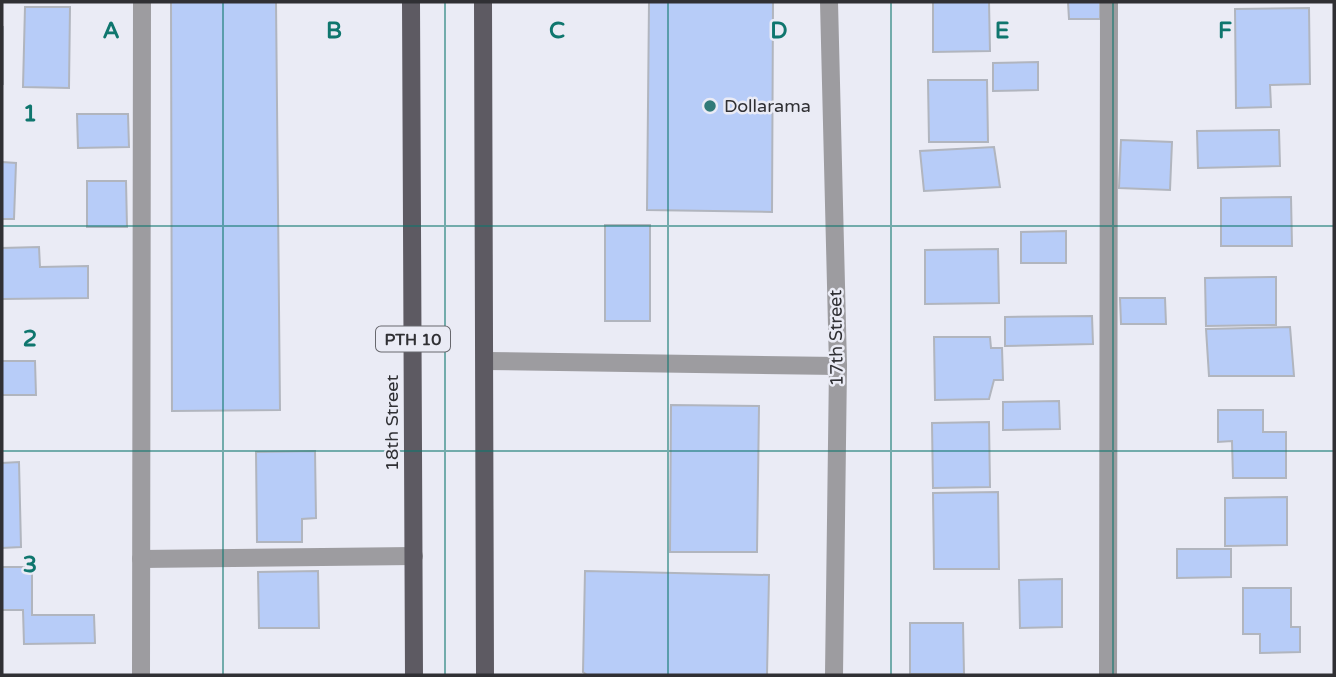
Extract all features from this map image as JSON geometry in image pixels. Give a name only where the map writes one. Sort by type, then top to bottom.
[{"type":"main road","name":"18th Street","points":[[411,2],[414,675]]},
{"type":"main road","points":[[483,2],[485,675]]},
{"type":"street","points":[[141,675],[142,2]]},
{"type":"street","name":"17th Street","points":[[829,2],[838,366],[834,675]]},
{"type":"street","points":[[1108,675],[1109,2]]},
{"type":"street","points":[[485,361],[838,366]]},
{"type":"street","points":[[141,559],[414,556]]},
{"type":"building","points":[[171,2],[276,2],[280,410],[172,411]]},
{"type":"building","name":"Dollarama","points":[[649,2],[773,2],[772,212],[647,210]]},
{"type":"building","points":[[933,2],[989,2],[990,51],[933,52]]},
{"type":"building","points":[[1068,2],[1100,2],[1100,19],[1069,19]]},
{"type":"building","points":[[25,7],[70,7],[69,88],[23,87]]},
{"type":"building","points":[[1309,8],[1310,84],[1270,85],[1271,107],[1236,108],[1235,9]]},
{"type":"building","points":[[3,27],[3,84],[2,84]]},
{"type":"building","points":[[1038,62],[1038,90],[993,91],[993,63]]},
{"type":"building","points":[[928,80],[987,80],[988,142],[929,142]]},
{"type":"building","points":[[77,114],[128,114],[129,147],[78,148]]},
{"type":"building","points":[[1279,130],[1280,166],[1198,168],[1197,131]]},
{"type":"building","points":[[1121,140],[1172,142],[1170,190],[1119,188]]},
{"type":"building","points":[[994,147],[1000,187],[924,191],[920,151]]},
{"type":"building","points":[[2,162],[16,163],[14,219],[2,219]]},
{"type":"building","points":[[87,181],[126,181],[127,227],[87,227]]},
{"type":"building","points":[[1291,197],[1292,246],[1221,246],[1221,198]]},
{"type":"building","points":[[605,225],[650,225],[650,321],[605,321]]},
{"type":"building","points":[[1066,231],[1066,263],[1021,263],[1021,232]]},
{"type":"building","points":[[39,247],[40,267],[88,266],[88,298],[2,299],[2,248]]},
{"type":"building","points":[[998,249],[999,303],[925,304],[925,250]]},
{"type":"building","points":[[1276,277],[1276,325],[1206,326],[1205,278]]},
{"type":"building","points":[[1120,298],[1165,298],[1166,324],[1121,324]]},
{"type":"building","points":[[1092,316],[1093,344],[1005,346],[1005,317]]},
{"type":"building","points":[[1290,327],[1294,376],[1209,376],[1206,329]]},
{"type":"building","points":[[934,337],[990,337],[991,348],[1002,348],[1003,380],[994,380],[989,399],[935,400]]},
{"type":"building","points":[[2,361],[35,361],[36,395],[2,395]]},
{"type":"building","points":[[1059,401],[1060,429],[1003,430],[1003,402]]},
{"type":"building","points":[[671,405],[759,406],[757,552],[670,552]]},
{"type":"building","points":[[1218,410],[1263,410],[1263,432],[1286,432],[1286,478],[1233,478],[1232,441],[1218,442]]},
{"type":"building","points":[[989,422],[990,487],[933,488],[932,423]]},
{"type":"building","points":[[315,451],[316,518],[302,519],[302,542],[257,542],[256,452]]},
{"type":"building","points":[[19,462],[21,547],[2,548],[2,463]]},
{"type":"building","points":[[998,492],[999,569],[934,569],[933,493]]},
{"type":"building","points":[[1287,497],[1287,545],[1225,546],[1225,498]]},
{"type":"building","points":[[1177,549],[1231,549],[1231,577],[1177,578]]},
{"type":"building","points":[[2,567],[32,567],[32,615],[94,615],[95,643],[24,644],[23,610],[2,610]]},
{"type":"building","points":[[318,571],[319,628],[259,628],[258,572]]},
{"type":"building","points":[[585,571],[769,575],[767,675],[587,675],[583,672]]},
{"type":"building","points":[[1062,579],[1062,627],[1020,628],[1019,580]]},
{"type":"building","points":[[1243,588],[1291,588],[1291,627],[1300,627],[1300,652],[1260,653],[1260,634],[1243,634]]},
{"type":"building","points":[[910,623],[963,623],[964,674],[910,674]]},
{"type":"place","name":"Dollarama","points":[[710,106]]}]
